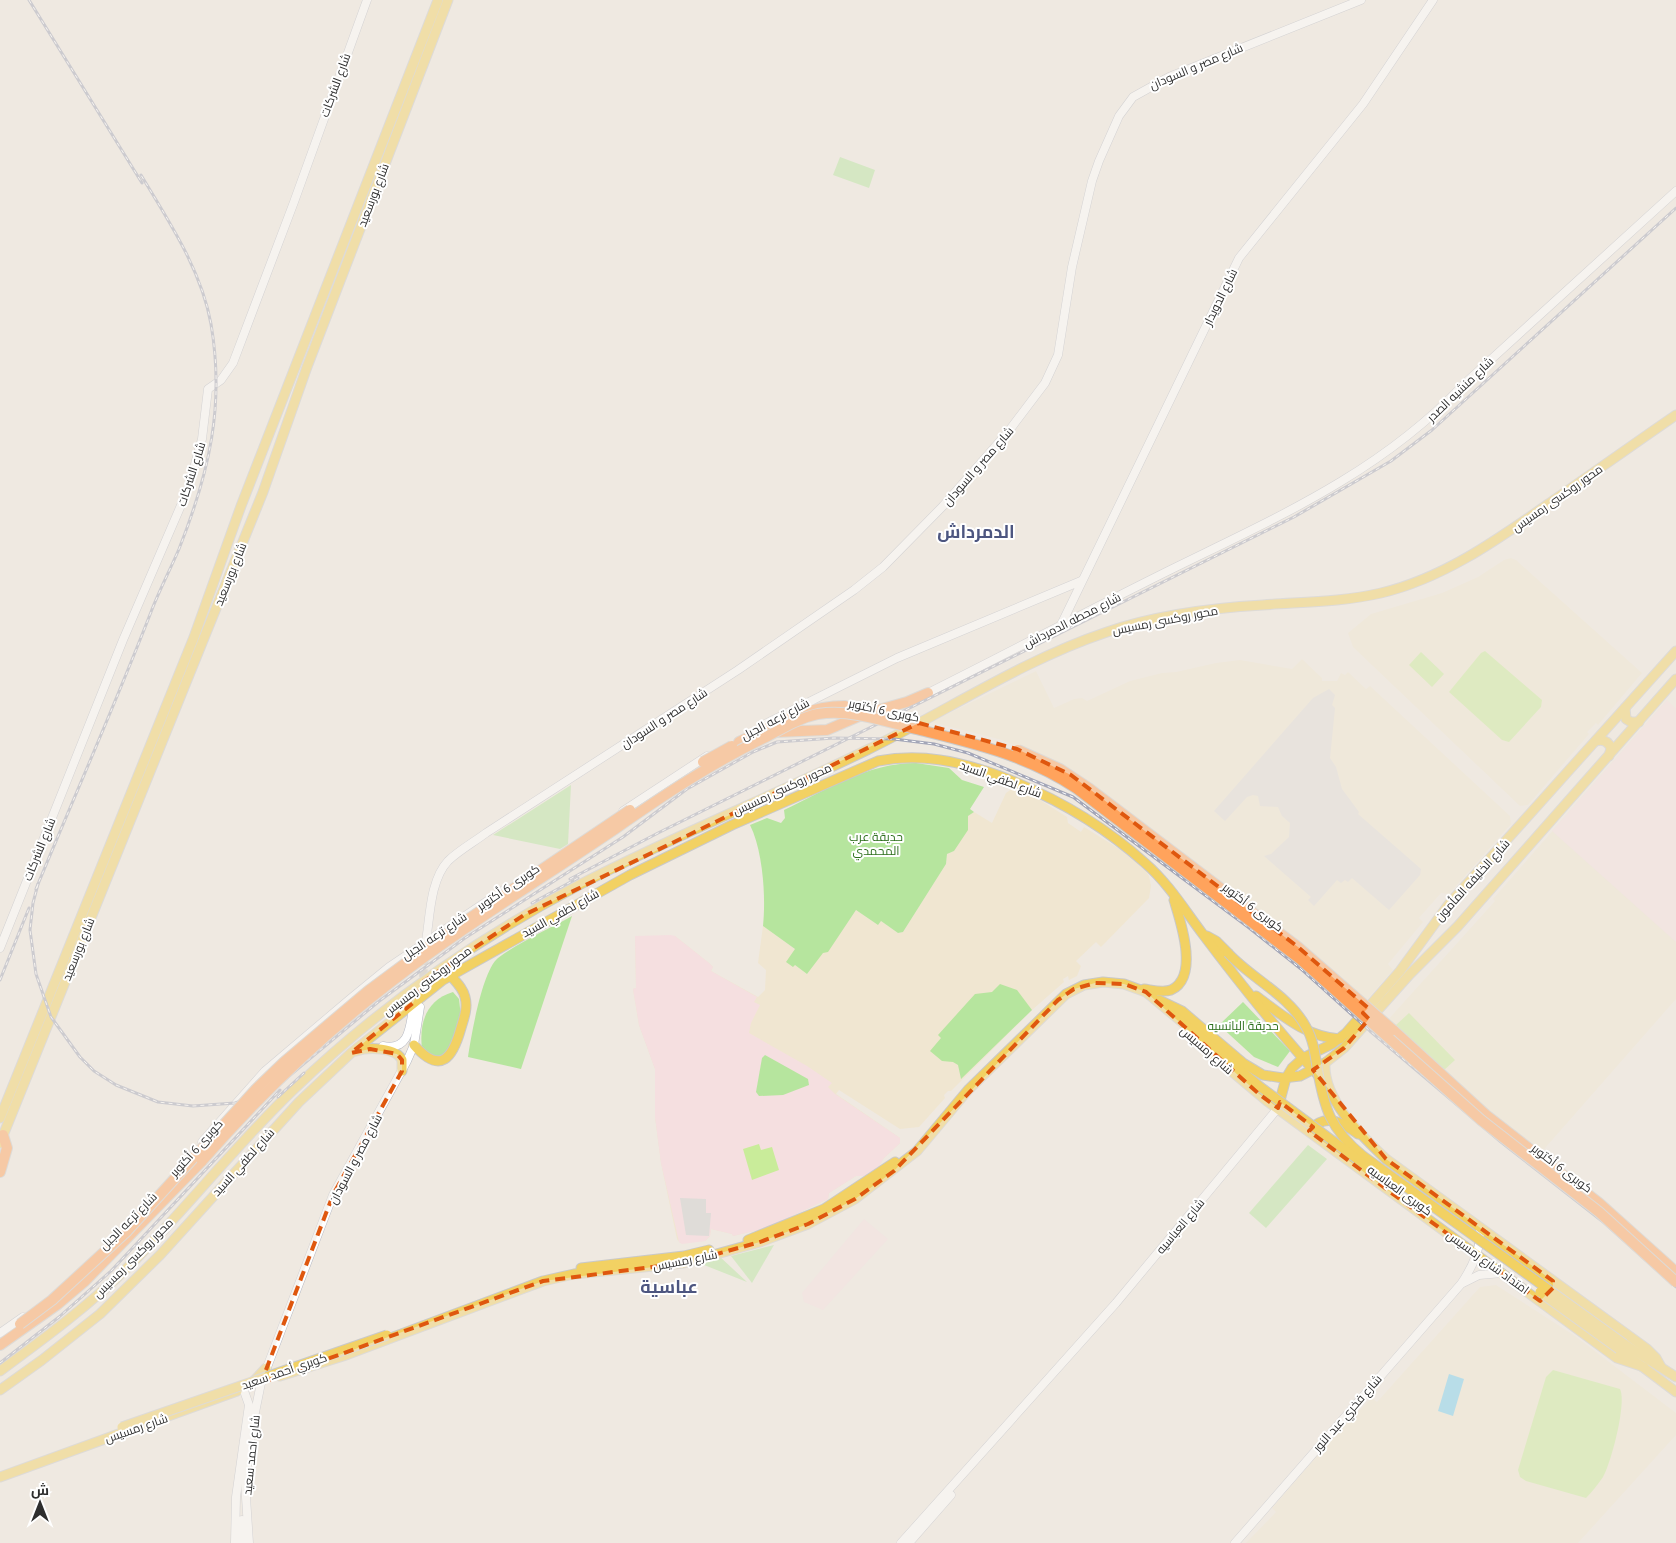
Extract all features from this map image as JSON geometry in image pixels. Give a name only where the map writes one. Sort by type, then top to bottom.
[{"type":"highway","points":[[776,732],[827,730],[864,714],[907,702],[928,693]]},
{"type":"highway","name":"كوبرى 6 أكتوبر","points":[[0,1338],[52,1300],[99,1258],[127,1231],[256,1089],[284,1062],[374,986],[430,945],[696,766],[796,714],[832,706],[871,710],[1005,745],[1039,758],[1081,782],[1298,947],[1486,1115],[1599,1203],[1676,1272]]},
{"type":"highway","name":"كوبرى 6 أكتوبر","points":[[0,1345],[58,1304],[84,1282],[137,1230],[263,1093],[347,1018],[391,982],[687,780],[796,721],[821,714],[860,716],[1003,752],[1036,765],[1066,781],[1300,959],[1488,1126],[1599,1212],[1676,1282]]},
{"type":"highway","points":[[0,1172],[7,1148],[2,1139]]},
{"type":"main road","name":"شارع الشركات","points":[[0,948],[98,700],[188,489],[202,439],[208,389],[221,380],[233,363],[367,0]]},
{"type":"main road","name":"شارع بورسعيد","points":[[2,1139],[107,880],[110,858],[194,637],[241,506],[277,418],[438,0]]},
{"type":"main road","name":"شارع بورسعيد","points":[[0,1118],[98,876],[110,858],[257,508],[287,422],[448,0]]},
{"type":"main road","name":"شارع مصر و السودان","points":[[426,941],[436,884],[442,868],[448,862],[486,834],[776,645],[883,567],[943,506],[1008,432],[1045,383],[1058,355],[1072,267],[1092,181],[1119,116],[1133,97],[1169,77],[1361,0]]},
{"type":"main road","name":"شارع الدويدار","points":[[1060,627],[1239,258],[1363,104],[1433,0]]},
{"type":"main road","name":"شارع منشيه الصدر","points":[[1217,547],[1316,496],[1393,449],[1437,412],[1462,385],[1676,191]]},
{"type":"main road","name":"محور روكسى رمسيس","points":[[0,1371],[77,1312],[126,1268],[297,1086],[424,981],[502,928],[584,882],[869,749],[1074,644],[1134,624],[1219,609],[1359,598],[1396,589],[1442,570],[1500,537],[1676,415]]},
{"type":"main road","points":[[277,418],[287,422]]},
{"type":"main road","points":[[248,489],[256,496],[263,492]]},
{"type":"main road","points":[[241,506],[257,508]]},
{"type":"main road","name":"شارع محطه الدمرداش","points":[[928,693],[1217,547]]},
{"type":"main road","name":"شارع ترعه الجبل","points":[[0,1333],[62,1286],[127,1224],[179,1170],[220,1120],[265,1071],[389,967],[426,941],[562,854],[685,769],[790,710],[897,658],[1081,581]]},
{"type":"main road","name":"شارع الخليفه المأمون","points":[[1278,1108],[1286,1078],[1292,1068],[1303,1058],[1340,1039],[1400,971],[1450,904],[1676,651]]},
{"type":"main road","name":"شارع الخليفه المأمون","points":[[1313,1070],[1344,1048],[1410,974],[1453,932],[1676,679]]},
{"type":"main road","points":[[1625,708],[1624,714],[1628,721],[1639,722]]},
{"type":"main road","points":[[1596,741],[1605,741],[1610,745],[1611,751],[1609,756]]},
{"type":"main road","name":"شارع لطفي السيد","points":[[0,1390],[70,1339],[123,1292],[160,1255],[298,1102],[351,1053],[415,1006],[450,975],[600,890],[724,829],[861,767],[895,758],[915,757],[953,761],[982,770],[1040,793],[1107,832],[1145,862],[1303,1058]]},
{"type":"main road","points":[[98,876],[104,877],[107,880]]},
{"type":"main road","name":"شارع رمسيس","points":[[261,1383],[343,1356],[543,1281],[574,1274],[684,1263],[760,1242],[808,1224],[854,1199],[917,1151],[968,1090],[1066,994],[1084,985],[1114,982],[1141,989],[1169,990],[1177,984],[1184,970],[1187,958],[1186,944],[1171,892]]},
{"type":"main road","name":"شارع لطفي السيد","points":[[1202,934],[1216,942],[1228,953]]},
{"type":"main road","name":"كوبرى العباسيه","points":[[1228,953],[1247,972],[1285,1001],[1302,1020],[1312,1040],[1326,1111],[1336,1130],[1347,1142],[1363,1156],[1622,1346],[1644,1366]]},
{"type":"main road","points":[[414,1045],[426,1057],[445,1061],[454,1052],[466,1006],[464,992],[450,975]]},
{"type":"main road","points":[[359,1047],[375,1045],[398,1046],[407,1034],[424,981]]},
{"type":"main road","name":"شارع رمسيس","points":[[1141,989],[1162,1005],[1166,1013],[1212,1055],[1278,1108]]},
{"type":"main road","points":[[1247,990],[1306,1031],[1320,1037],[1340,1039]]},
{"type":"main road","points":[[1154,998],[1173,1005],[1182,1011],[1253,1070],[1263,1076],[1286,1078],[1300,1076],[1313,1070]]},
{"type":"main road","points":[[45,1004],[51,1015]]},
{"type":"main road","name":"كوبرى العباسيه","points":[[1162,1005],[1259,1086],[1622,1346]]},
{"type":"main road","name":"شارع مصر و السودان","points":[[266,1368],[333,1195],[402,1071],[414,1045],[415,1006]]},
{"type":"main road","name":"شارع رمسيس","points":[[445,1314],[550,1273],[703,1252],[757,1237],[818,1212],[869,1181],[913,1147],[970,1081],[1032,1022],[1042,1018]]},
{"type":"main road","points":[[351,1053],[370,1049],[397,1054],[402,1060],[402,1071]]},
{"type":"main road","name":"امتداد شارع رمسيس","points":[[1303,1058],[1327,1085],[1335,1100],[1370,1144],[1404,1173],[1653,1354],[1661,1367]]},
{"type":"main road","name":"امتداد شارع رمسيس","points":[[1325,1063],[1327,1085]]},
{"type":"main road","name":"امتداد شارع رمسيس","points":[[1278,1108],[1617,1358],[1644,1366],[1676,1392]]},
{"type":"main road","name":"شارع العباسيه","points":[[901,1543],[1081,1344],[1278,1108]]},
{"type":"main road","points":[[1309,1132],[1319,1122],[1338,1121],[1370,1144]]},
{"type":"main road","name":"شارع فخري عبد النور","points":[[1235,1543],[1462,1284],[1477,1254],[1480,1242],[1480,1228]]},
{"type":"main road","name":"شارع فخري عبد النور","points":[[1462,1284],[1479,1275],[1503,1273]]},
{"type":"main road","points":[[1540,1301],[1549,1294],[1553,1281]]},
{"type":"main road","points":[[1555,1311],[1557,1300],[1570,1292]]},
{"type":"main road","name":"كوبري أحمد سعيد","points":[[122,1427],[445,1314]]},
{"type":"main road","name":"شارع العباسيه","points":[[908,1543],[1062,1369],[1081,1344]]},
{"type":"main road","name":"امتداد شارع رمسيس","points":[[1622,1346],[1676,1377]]},
{"type":"main road","name":"شارع رمسيس","points":[[0,1471],[25,1465],[243,1388],[266,1368]]},
{"type":"main road","name":"شارع احمد سعيد","points":[[249,1543],[245,1482],[251,1432],[266,1368]]},
{"type":"main road","name":"شارع احمد سعيد","points":[[235,1543],[234,1511],[248,1405],[243,1388]]},
{"type":"main road","name":"شارع رمسيس","points":[[0,1477],[25,1465],[122,1427]]},
{"type":"main road","points":[[242,1543],[242,1508],[245,1482]]},
{"type":"highlighted area","points":[[919,723],[1017,749],[1071,775],[1298,947],[1368,1008],[1363,1013],[1369,1019],[1344,1048],[1313,1070],[1386,1159],[1553,1281],[1553,1288],[1540,1301],[1397,1197],[1309,1131],[1313,1127],[1280,1102],[1278,1108],[1259,1094],[1146,992],[1124,984],[1095,983],[1074,989],[1058,1000],[894,1171],[855,1199],[808,1224],[760,1242],[684,1263],[543,1281],[261,1383],[333,1195],[402,1071],[402,1060],[397,1054],[370,1049],[351,1053],[413,1003],[424,981],[524,915]]},
{"type":"shaded area","points":[[1511,558],[1516,560],[1642,673],[1598,725],[1596,723],[1587,732],[1589,734],[1528,805],[1520,806],[1353,647],[1348,633],[1371,614],[1442,593],[1478,577],[1504,560]]},
{"type":"shaded area","points":[[1302,659],[1322,678],[1322,681],[1337,681],[1341,673],[1345,675],[1348,672],[1366,689],[1370,686],[1510,816],[1511,824],[1449,894],[1441,893],[1419,918],[1423,922],[1388,964],[1393,970],[1363,1004],[1035,754],[1002,740],[931,722],[1036,671],[1054,708],[1074,699],[1082,698],[1087,701],[1130,681],[1162,673],[1240,660],[1292,669]]},
{"type":"shaded area","points":[[1329,689],[1335,695],[1332,705],[1335,708],[1330,758],[1336,767],[1342,789],[1359,812],[1358,814],[1421,869],[1420,875],[1389,910],[1352,878],[1348,882],[1345,880],[1341,883],[1337,880],[1314,906],[1308,900],[1311,897],[1264,856],[1271,854],[1289,837],[1290,823],[1282,816],[1278,807],[1260,806],[1258,796],[1253,795],[1247,797],[1225,821],[1214,811],[1313,698]]},
{"type":"shaded area","points":[[1667,700],[1676,709],[1676,999],[1539,1155],[1386,1022],[1495,901],[1493,899]]},
{"type":"shaded area","points":[[1667,700],[1676,709],[1676,942],[1552,831]]},
{"type":"shaded area","points":[[1013,788],[1024,790],[1067,817],[1068,823],[1081,832],[1084,827],[1121,850],[1145,870],[1149,876],[1151,886],[1149,898],[1101,947],[1096,942],[1076,961],[1081,966],[1077,976],[1069,980],[1068,976],[1063,979],[1064,982],[1032,1010],[951,1091],[944,1095],[945,1098],[919,1127],[900,1129],[839,1090],[836,1094],[900,1138],[900,1143],[884,1158],[879,1166],[865,1176],[856,1176],[829,1193],[828,1199],[766,1228],[733,1236],[732,1234],[711,1229],[710,1236],[705,1241],[680,1243],[677,1239],[661,1163],[655,1117],[655,1069],[639,1025],[633,989],[636,988],[635,936],[675,936],[709,963],[713,967],[711,971],[758,997],[765,990],[766,970],[758,963],[763,926],[795,949],[795,965],[807,974],[823,952],[828,951],[856,910],[878,925],[881,921],[898,933],[903,932],[946,864],[947,854],[954,851],[968,815],[974,812],[992,823],[1006,793]]},
{"type":"shaded area","points":[[635,936],[675,936],[709,963],[713,967],[711,971],[757,997],[754,1002],[760,1005],[751,1023],[749,1033],[807,1066],[832,1083],[828,1087],[835,1094],[900,1138],[900,1143],[884,1158],[879,1166],[865,1176],[856,1176],[829,1193],[828,1199],[766,1228],[733,1236],[732,1234],[711,1229],[710,1236],[705,1241],[682,1244],[679,1242],[661,1163],[655,1117],[655,1069],[639,1025],[633,989],[636,988]]},
{"type":"shaded area","points":[[680,1198],[706,1199],[706,1213],[711,1213],[709,1236],[686,1235]]},
{"type":"shaded area","points":[[864,1219],[888,1239],[823,1310],[804,1302],[802,1293]]},
{"type":"shaded area","points":[[1496,1285],[1575,1336],[1676,1413],[1676,1435],[1578,1543],[1246,1543],[1276,1512],[1272,1508],[1337,1433],[1372,1398],[1377,1402],[1480,1287]]},
{"type":"green space","points":[[840,157],[875,170],[869,188],[833,175]]},
{"type":"green space","points":[[1485,651],[1542,700],[1541,707],[1509,742],[1502,740],[1449,692],[1481,653]]},
{"type":"green space","points":[[1421,652],[1444,674],[1432,687],[1409,665]]},
{"type":"green space","name":"حديقة عرب المحمدي","points":[[916,763],[949,768],[962,780],[984,787],[970,809],[974,812],[968,816],[968,830],[954,851],[947,854],[946,864],[903,932],[898,933],[881,921],[878,925],[856,910],[828,952],[823,953],[807,974],[795,965],[793,967],[786,962],[795,949],[763,926],[764,902],[761,861],[750,825],[767,818],[781,823],[785,818],[784,810],[832,786],[881,768],[898,764]]},
{"type":"green space","points":[[571,785],[568,844],[560,849],[493,835]]},
{"type":"green space","points":[[572,916],[521,1069],[468,1057],[478,1005],[492,965],[498,958],[515,947]]},
{"type":"green space","points":[[1000,984],[1017,990],[1032,1010],[961,1079],[958,1065],[953,1062],[942,1061],[930,1051],[941,1038],[938,1035],[975,994],[992,992]]},
{"type":"green space","points":[[453,992],[459,999],[461,1017],[452,1047],[440,1057],[433,1056],[422,1049],[423,1022],[426,1014],[436,1001]]},
{"type":"green space","name":"حديقة البانسيه","points":[[1243,1002],[1290,1051],[1278,1067],[1254,1057],[1219,1025]]},
{"type":"green space","points":[[1409,1013],[1455,1060],[1442,1072],[1396,1025]]},
{"type":"green space","points":[[765,1055],[808,1079],[809,1085],[783,1095],[759,1096],[756,1092],[762,1058]]},
{"type":"green space","points":[[759,1144],[761,1150],[772,1147],[779,1170],[752,1180],[743,1149]]},
{"type":"green space","points":[[1308,1145],[1327,1159],[1266,1228],[1249,1213]]},
{"type":"green space","points":[[774,1245],[752,1283],[731,1256]]},
{"type":"green space","points":[[718,1255],[747,1282],[694,1261]]},
{"type":"green space","points":[[1553,1370],[1620,1389],[1622,1396],[1620,1419],[1610,1459],[1603,1477],[1586,1498],[1526,1481],[1520,1477],[1518,1470],[1546,1377]]},
{"type":"water","points":[[1449,1374],[1464,1379],[1453,1416],[1438,1411]]},
{"type":"tunnel","points":[[421,1001],[425,955]]},
{"type":"railway","points":[[29,0],[142,183]]},
{"type":"railway","points":[[36,889],[190,521],[212,439],[216,383],[215,354],[206,304],[200,284],[183,246],[141,175]]},
{"type":"railway","points":[[570,879],[658,833],[1294,517],[1391,461],[1432,430],[1676,208]]},
{"type":"railway","points":[[38,884],[33,903],[30,930],[36,974],[51,1017],[80,1057],[94,1071],[116,1085],[158,1102],[193,1106],[235,1103],[271,1091],[378,1002],[465,938],[623,837],[687,789],[753,752],[777,742],[834,738],[894,739],[934,744],[968,753],[1073,797],[1248,927],[1301,969],[1370,1031],[1501,1142],[1602,1221],[1676,1287]]},
{"type":"railway","points":[[532,903],[578,878]]},
{"type":"railway","points":[[0,980],[29,908]]},
{"type":"railway","points":[[278,1097],[304,1073]]},
{"type":"railway","points":[[0,1363],[59,1317],[111,1271],[280,1090]]},
{"type":"district","name":"الدمرداش","points":[[976,531]]},
{"type":"district","name":"عباسية","points":[[669,1286]]}]
